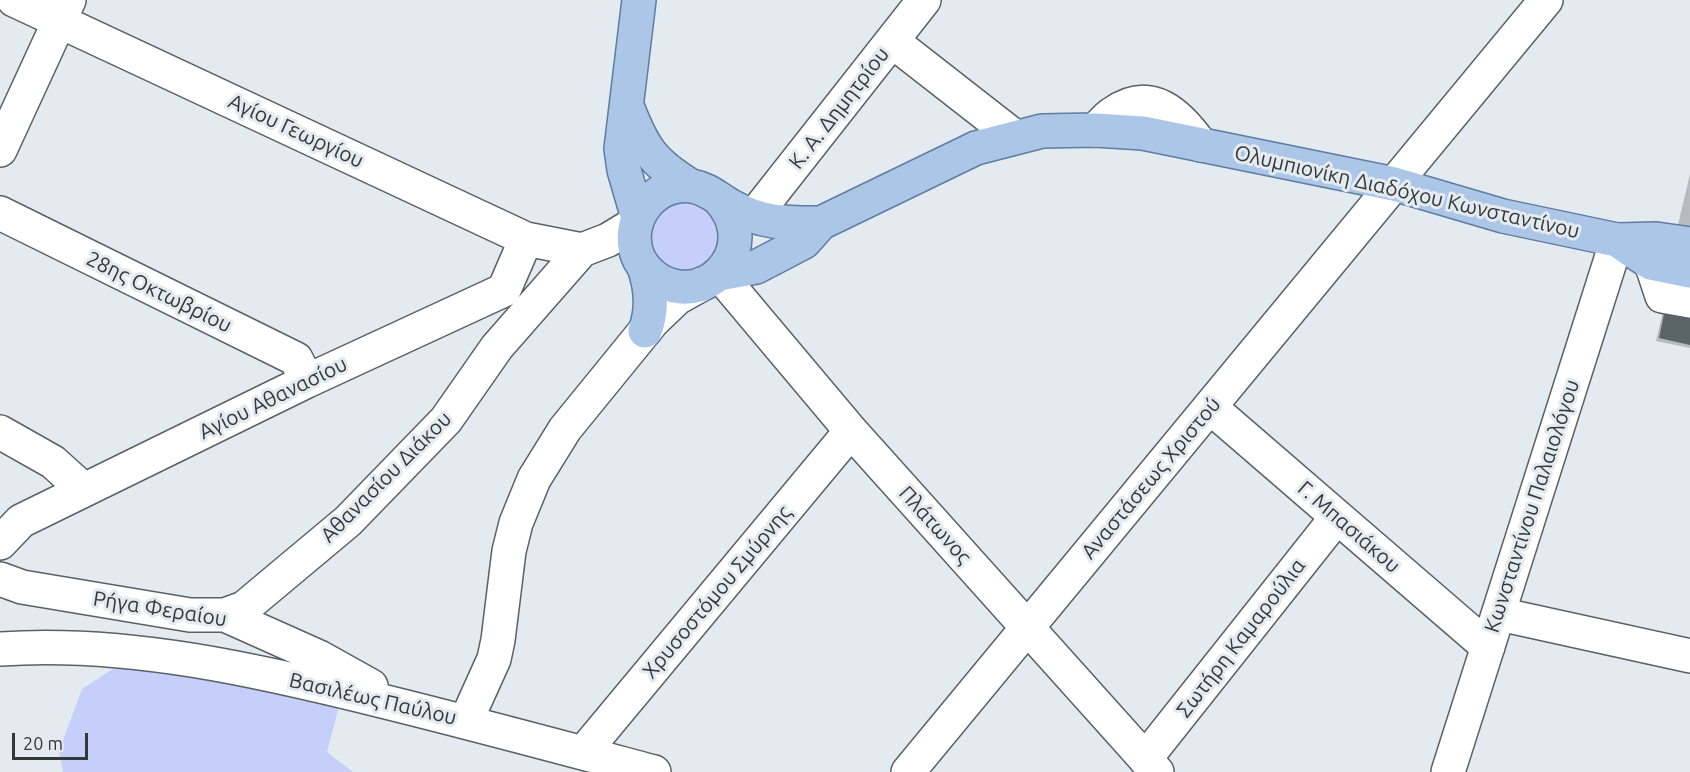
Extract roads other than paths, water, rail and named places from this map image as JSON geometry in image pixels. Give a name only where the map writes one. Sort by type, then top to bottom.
[{"type":"main road","points":[[637,221],[621,149],[639,0]]},
{"type":"main road","points":[[627,106],[636,130],[656,162],[731,207],[780,223],[809,223]]},
{"type":"main road","name":"Ολυμπιονίκη Διαδόχου Κωνσταντίνου","points":[[727,271],[804,242],[809,223],[976,148],[1042,130],[1095,130],[1143,134],[1394,184],[1503,216],[1617,240],[1656,239],[1690,244]]},
{"type":"main road","points":[[641,262],[659,281],[669,285],[690,287],[727,271],[735,237],[731,216],[705,192],[671,188],[654,196],[642,210],[634,237],[641,262],[650,290],[648,322],[645,331]]},
{"type":"main road","name":"Ολυμπιονίκη Διαδόχου Κωνσταντίνου","points":[[1617,240],[1651,263],[1690,271]]},
{"type":"street","name":"Αγίου Γεωργίου","points":[[14,0],[64,10],[526,239],[595,245]]},
{"type":"street","name":"Κ. Α. Δημητρίου","points":[[754,216],[924,0]]},
{"type":"street","name":"Αναστάσεως Χριστού","points":[[908,772],[1394,184],[1535,3]]},
{"type":"street","points":[[0,150],[64,10]]},
{"type":"street","points":[[892,41],[1015,137]]},
{"type":"street","name":"28ης Οκτωβρίου","points":[[0,213],[296,359],[307,381]]},
{"type":"street","name":"Αθανασίου Διάκου","points":[[225,615],[244,608],[348,521],[446,420],[497,347],[525,315],[595,245],[629,230],[637,221]]},
{"type":"street","points":[[525,315],[504,290],[526,239]]},
{"type":"street","name":"Κωνσταντίνου Παλαιολόγου","points":[[1448,772],[1617,240]]},
{"type":"street","points":[[595,245],[630,250],[641,262]]},
{"type":"street","points":[[1651,263],[1662,296],[1690,301]]},
{"type":"street","name":"Βασιλέως Παύλου","points":[[0,650],[79,647],[195,661],[304,681],[466,721],[494,659],[504,579],[516,523],[543,463],[565,429],[645,331],[672,302],[727,271]]},
{"type":"street","name":"Πλάτωνος","points":[[727,271],[851,431],[1151,765]]},
{"type":"street","name":"Αγίου Αθανασίου","points":[[0,543],[21,521],[307,381],[504,290]]},
{"type":"street","name":"Γ. Μπασιάκου","points":[[1210,407],[1488,647]]},
{"type":"street","name":"Χρυσοστόμου Σμύρνης","points":[[583,753],[851,431]]},
{"type":"street","points":[[0,432],[53,462],[84,490]]},
{"type":"street","name":"Σωτήρη Καμαρούλια","points":[[1151,765],[1337,517]]},
{"type":"street","name":"Ρήγα Φεραίου","points":[[0,579],[22,587],[179,613],[225,615],[319,657],[409,707]]},
{"type":"street","points":[[1499,614],[1690,656]]},
{"type":"street","points":[[466,721],[548,758],[583,753],[654,772]]}]
